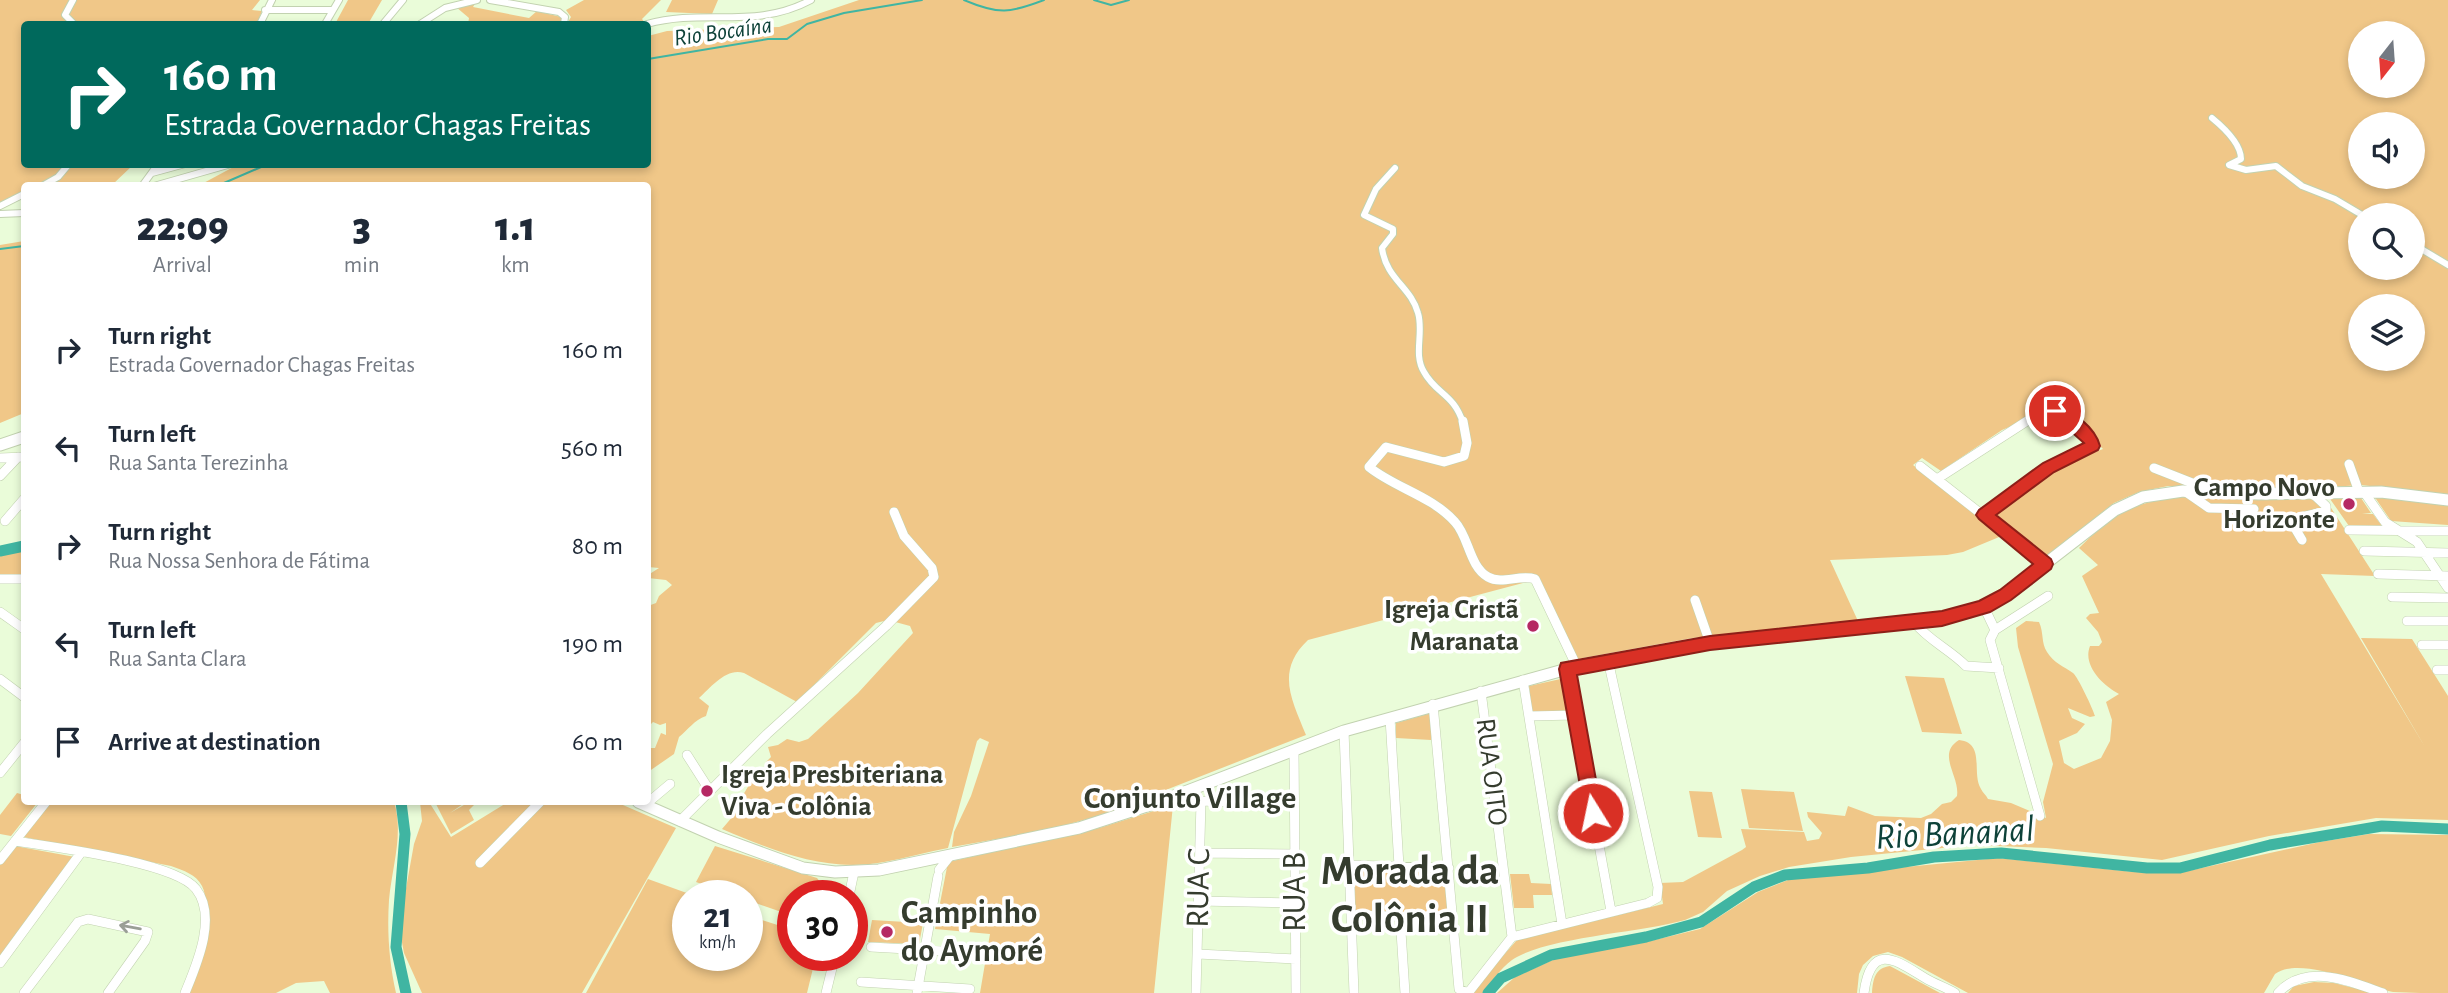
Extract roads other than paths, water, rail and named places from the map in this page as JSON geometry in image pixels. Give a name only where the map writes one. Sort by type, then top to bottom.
[{"type":"main road","points":[[0,445],[21,438]]},
{"type":"main road","points":[[645,805],[803,868],[855,872],[937,868],[953,854],[1079,828],[1344,732],[1522,680],[1608,660],[1710,643],[1956,616],[1984,607],[2006,595],[2124,504],[2149,495],[2183,491],[2312,494],[2361,492],[2448,500]]},
{"type":"street","points":[[71,21],[65,15],[73,0]]},
{"type":"street","points":[[261,21],[272,0]]},
{"type":"street","points":[[327,21],[339,0]]},
{"type":"street","points":[[385,21],[403,0]]},
{"type":"street","points":[[424,21],[452,2],[477,0]]},
{"type":"street","points":[[490,0],[561,13],[565,21]]},
{"type":"street","points":[[651,23],[691,16],[771,16],[811,0]]},
{"type":"street","points":[[265,10],[333,10]]},
{"type":"street","points":[[2212,118],[2222,126],[2241,152],[2241,159],[2229,165],[2234,169],[2261,170],[2270,165],[2276,166],[2302,186],[2348,207]]},
{"type":"street","points":[[49,182],[66,168]]},
{"type":"street","points":[[145,182],[155,168]]},
{"type":"street","points":[[152,173],[170,168]]},
{"type":"street","points":[[168,182],[217,168]]},
{"type":"street","points":[[1395,168],[1377,189],[1364,215],[1393,229],[1393,234],[1382,248],[1383,262],[1418,311],[1421,368],[1431,384],[1453,400],[1467,432],[1469,446],[1465,456],[1449,461],[1429,460],[1387,447],[1369,467],[1443,510],[1462,531],[1480,569],[1489,578],[1500,580],[1523,576],[1535,579],[1572,668],[1574,715],[1611,911]]},
{"type":"street","points":[[0,206],[21,196]]},
{"type":"street","points":[[0,214],[21,212]]},
{"type":"street","points":[[2425,251],[2448,265]]},
{"type":"street","points":[[1937,479],[2018,425],[2055,411],[2065,415],[2091,440],[2093,446],[2048,467],[1984,515]]},
{"type":"street","points":[[0,458],[21,457]]},
{"type":"street","points":[[0,477],[21,457]]},
{"type":"street","points":[[2348,464],[2361,492],[2384,520],[2413,538],[2444,575],[2448,588]]},
{"type":"street","points":[[1920,466],[2045,564]]},
{"type":"street","points":[[2154,468],[2216,493]]},
{"type":"street","points":[[2183,491],[2209,508],[2254,509]]},
{"type":"street","points":[[2302,540],[2292,523],[2294,519],[2326,512],[2326,506],[2312,494]]},
{"type":"street","points":[[2,523],[21,502]]},
{"type":"street","points":[[680,821],[775,727],[887,626],[931,580],[934,573],[904,536],[894,512]]},
{"type":"street","points":[[2349,530],[2448,531]]},
{"type":"street","points":[[2364,551],[2448,553]]},
{"type":"street","points":[[2378,574],[2444,575]]},
{"type":"street","points":[[0,579],[21,579]]},
{"type":"street","points":[[2040,816],[1990,640],[1995,630],[2048,596]]},
{"type":"street","points":[[2392,597],[2448,598]]},
{"type":"street","points":[[1695,600],[1710,643]]},
{"type":"street","points":[[1984,607],[1995,630]]},
{"type":"street","points":[[0,612],[21,627]]},
{"type":"street","points":[[2407,621],[2448,621]]},
{"type":"street","points":[[1914,622],[1924,635],[1949,649],[1966,666],[1999,668]]},
{"type":"street","points":[[2421,645],[2448,645]]},
{"type":"street","points":[[1433,704],[1459,987],[1463,992],[1469,992],[1512,937],[1648,903],[1654,901],[1658,892],[1608,660]]},
{"type":"street","points":[[2437,670],[2448,670]]},
{"type":"street","points":[[0,679],[21,695]]},
{"type":"street","points":[[1522,680],[1562,924]]},
{"type":"street","name":"RUA OITO","points":[[1481,691],[1512,937]]},
{"type":"street","points":[[1530,716],[1574,715]]},
{"type":"street","points":[[1390,718],[1399,866]]},
{"type":"street","points":[[1344,732],[1354,993]]},
{"type":"street","points":[[0,774],[21,747]]},
{"type":"street","name":"RUA B","points":[[1294,750],[1296,993]]},
{"type":"street","points":[[687,755],[710,791]]},
{"type":"street","name":"RUA C","points":[[1196,993],[1201,801],[1206,782]]},
{"type":"street","points":[[651,796],[670,784]]},
{"type":"street","points":[[1185,791],[1201,801],[1294,805]]},
{"type":"street","points":[[0,860],[44,805]]},
{"type":"street","points":[[481,863],[537,805]]},
{"type":"street","points":[[15,841],[166,871],[185,878],[195,887],[202,907],[202,939],[185,993]]},
{"type":"street","points":[[1200,853],[1295,854]]},
{"type":"street","points":[[0,963],[80,854]]},
{"type":"street","points":[[1350,866],[1449,867]]},
{"type":"street","points":[[917,989],[937,868]]},
{"type":"street","points":[[853,880],[855,872]]},
{"type":"street","points":[[1199,901],[1295,903]]},
{"type":"street","points":[[1351,915],[1453,918]]},
{"type":"street","points":[[1400,916],[1405,993]]},
{"type":"street","points":[[24,993],[72,927],[88,919],[148,932],[145,941],[108,993]]},
{"type":"street","points":[[871,947],[979,953]]},
{"type":"street","points":[[1198,954],[1296,959]]},
{"type":"street","points":[[1864,993],[1866,977],[1871,967],[1876,962],[1889,959],[1902,961],[1921,976],[1955,993]]},
{"type":"street","points":[[826,993],[831,971]]},
{"type":"street","points":[[2278,993],[2289,981],[2317,976],[2353,982],[2383,993]]},
{"type":"street","points":[[861,982],[917,989],[970,989]]},
{"type":"waterway","name":"Rio Bocaína","points":[[651,58],[768,39],[787,39],[807,24],[844,13],[922,0]]},
{"type":"waterway","name":"Rio Bocaína","points":[[964,0],[996,10],[1013,10],[1044,0]]},
{"type":"waterway","name":"Rio Bocaína","points":[[1094,0],[1111,5],[1129,0]]},
{"type":"waterway","name":"Rio Bocaína","points":[[226,182],[259,168]]},
{"type":"waterway","name":"Rio Bocaína","points":[[0,249],[21,246]]},
{"type":"waterway","name":"Rio Bananal","points":[[0,551],[21,547]]},
{"type":"waterway","name":"Rio Bananal","points":[[401,805],[405,834],[396,947],[406,993]]},
{"type":"waterway","name":"Rio Bananal","points":[[1488,993],[1501,978],[1551,955],[1646,937],[1701,922],[1754,887],[1785,875],[1868,868],[1934,857],[2001,853],[2147,868],[2180,868],[2270,845],[2382,826],[2448,829]]},
{"type":"place","name":"Campo Novo Horizonte","points":[[2349,504]]},
{"type":"place","name":"Igreja Cristã Maranata","points":[[1533,626]]},
{"type":"place","name":"Igreja Presbiteriana Viva - Colônia","points":[[707,791]]},
{"type":"place","name":"Campinho do Aymoré","points":[[887,932]]},
{"type":"district","name":"Conjunto Village","points":[[1190,798]]},
{"type":"district","name":"Morada da Colônia II","points":[[1410,896]]}]
